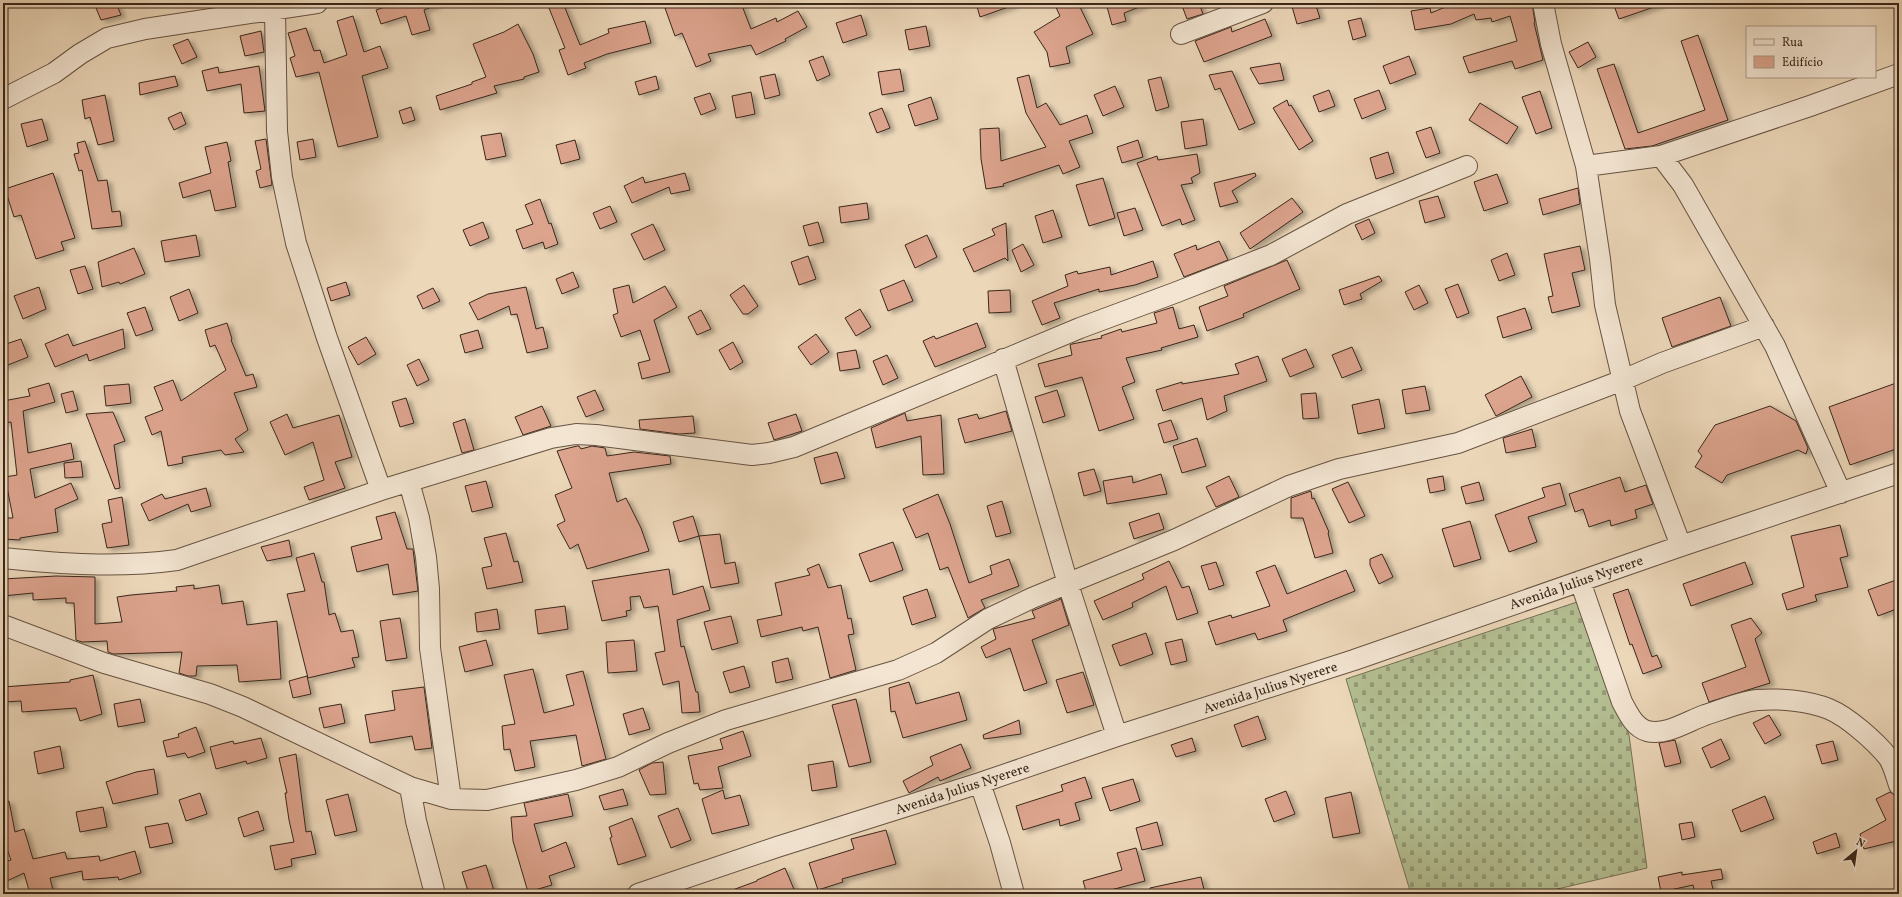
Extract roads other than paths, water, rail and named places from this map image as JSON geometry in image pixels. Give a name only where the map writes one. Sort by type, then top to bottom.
[{"type":"street","points":[[3,98],[54,73],[80,54],[107,38],[145,29],[317,3]]},
{"type":"street","points":[[1181,34],[1263,3]]},
{"type":"street","points":[[1543,3],[1551,44],[1586,166],[1600,259],[1605,305],[1630,411],[1681,546]]},
{"type":"street","points":[[275,10],[276,131],[282,177],[296,243],[327,338],[381,490]]},
{"type":"street","points":[[1586,166],[1661,156],[1810,106],[1899,74]]},
{"type":"street","points":[[1661,156],[1683,186],[1775,346],[1841,493]]},
{"type":"street","points":[[3,558],[106,565],[148,564],[177,560],[381,490],[551,438],[576,434],[596,435],[752,455],[769,453],[794,447],[844,427],[896,403],[1080,328],[1257,261],[1346,214],[1467,166]]},
{"type":"street","points":[[3,625],[104,662],[210,694],[243,707],[410,787],[451,799],[487,800],[576,780],[618,766],[668,743],[726,720],[898,670],[936,653],[988,619],[1174,540],[1289,486],[1340,468],[1458,443],[1623,380],[1662,363],[1764,326]]},
{"type":"street","points":[[1003,359],[1068,584],[1117,736]]},
{"type":"street","name":"Avenida Julius Nyerere","points":[[638,894],[777,847],[980,783],[1117,736],[1354,660],[1681,546],[1899,473]]},
{"type":"street","points":[[409,482],[419,518],[426,557],[429,589],[430,648],[451,799]]},
{"type":"street","points":[[1580,581],[1622,702],[1629,715],[1639,727],[1649,731],[1667,730],[1703,716],[1757,700],[1809,704],[1830,710],[1844,718],[1867,736],[1889,758],[1899,785]]},
{"type":"street","points":[[980,783],[1000,843],[1014,894]]},
{"type":"street","points":[[410,787],[416,821],[435,894]]}]
